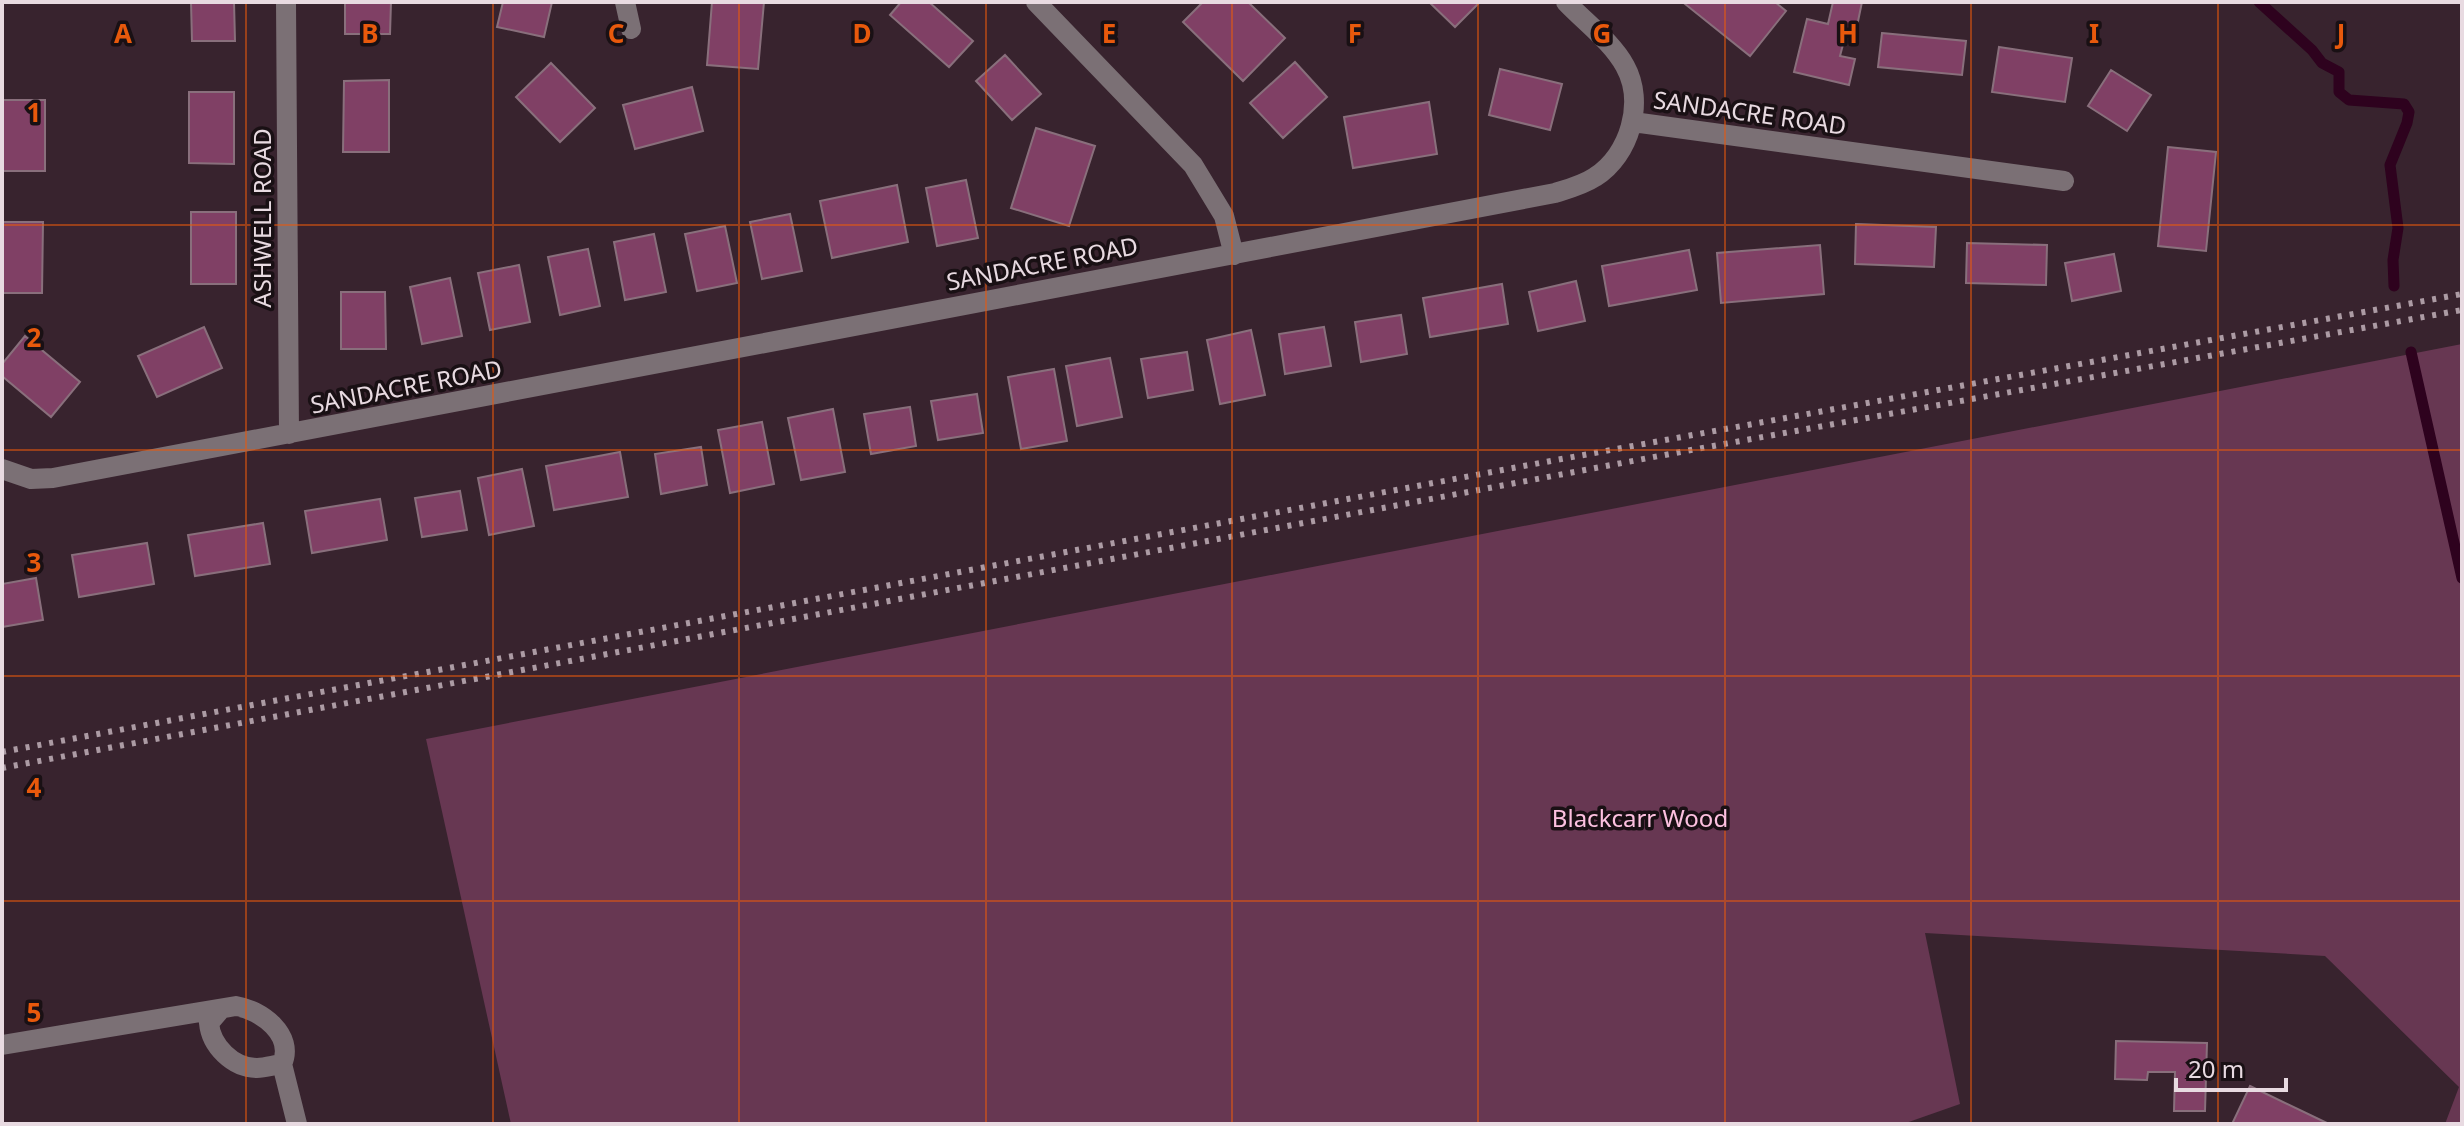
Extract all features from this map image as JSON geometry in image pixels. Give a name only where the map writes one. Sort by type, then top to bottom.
[{"type":"street","name":"ASHWELL ROAD","points":[[286,2],[289,434]]},
{"type":"street","points":[[625,2],[631,29]]},
{"type":"street","points":[[1036,2],[1193,165],[1224,216],[1234,255]]},
{"type":"street","points":[[1566,2],[1618,54],[1627,69],[1632,85],[1633,122]]},
{"type":"street","name":"SANDACRE ROAD","points":[[2,469],[31,479],[53,478],[1555,193],[1597,177],[1622,148],[1633,122],[2064,181]]},
{"type":"street","points":[[2,1045],[236,1006],[250,1008],[270,1020],[282,1040],[286,1056],[282,1064],[297,1124]]},
{"type":"street","points":[[221,1009],[209,1023],[210,1034],[228,1058],[256,1068],[282,1064]]},
{"type":"green space","name":"Blackcarr Wood","points":[[2462,344],[2462,1124],[2445,1124],[2459,1087],[2325,956],[1925,933],[1960,1104],[1903,1124],[511,1124],[426,739]]},
{"type":"building","points":[[191,2],[234,2],[235,41],[192,41]]},
{"type":"building","points":[[345,2],[391,2],[390,34],[345,34]]},
{"type":"building","points":[[503,2],[552,2],[544,37],[497,27]]},
{"type":"building","points":[[712,2],[764,2],[758,69],[707,65]]},
{"type":"building","points":[[901,2],[929,2],[973,41],[949,67],[890,15]]},
{"type":"building","points":[[1203,2],[1248,2],[1285,38],[1243,81],[1183,22]]},
{"type":"building","points":[[1429,2],[1480,2],[1455,27]]},
{"type":"building","points":[[1775,2],[1786,11],[1750,56],[1685,4]]},
{"type":"building","points":[[1833,2],[1862,2],[1856,31],[1847,29],[1840,56],[1855,59],[1849,85],[1794,72],[1807,19],[1828,24]]},
{"type":"building","points":[[1882,33],[1966,41],[1962,75],[1878,67]]},
{"type":"building","points":[[1999,47],[2072,58],[2065,102],[1992,92]]},
{"type":"building","points":[[1005,55],[1041,94],[1012,120],[976,81]]},
{"type":"building","points":[[1295,62],[1327,97],[1283,138],[1250,103]]},
{"type":"building","points":[[551,63],[595,108],[560,142],[516,97]]},
{"type":"building","points":[[1500,69],[1562,84],[1550,130],[1489,115]]},
{"type":"building","points":[[2111,70],[2151,95],[2127,131],[2088,106]]},
{"type":"building","points":[[389,80],[389,152],[343,152],[344,81]]},
{"type":"building","points":[[692,87],[703,131],[635,149],[623,105]]},
{"type":"building","points":[[189,92],[234,92],[234,164],[189,163]]},
{"type":"building","points":[[2,100],[45,100],[45,171],[2,171]]},
{"type":"building","points":[[1429,102],[1437,154],[1353,168],[1344,117]]},
{"type":"building","points":[[1036,128],[1095,146],[1069,226],[1011,208]]},
{"type":"building","points":[[2168,147],[2216,152],[2206,251],[2158,246]]},
{"type":"building","points":[[966,180],[978,238],[937,246],[926,188]]},
{"type":"building","points":[[897,185],[908,242],[832,258],[820,201]]},
{"type":"building","points":[[191,212],[236,212],[236,284],[191,284]]},
{"type":"building","points":[[790,214],[802,271],[762,279],[750,222]]},
{"type":"building","points":[[2,222],[43,222],[42,293],[2,293]]},
{"type":"building","points":[[1856,224],[1936,227],[1934,267],[1855,264]]},
{"type":"building","points":[[725,226],[737,283],[697,291],[685,234]]},
{"type":"building","points":[[654,234],[666,292],[625,300],[614,242]]},
{"type":"building","points":[[1967,243],[2047,245],[2046,285],[1966,283]]},
{"type":"building","points":[[1820,245],[1824,294],[1721,303],[1717,253]]},
{"type":"building","points":[[588,249],[600,306],[560,315],[548,257]]},
{"type":"building","points":[[1689,250],[1697,290],[1609,306],[1602,266]]},
{"type":"building","points":[[2114,254],[2121,291],[2072,301],[2065,263]]},
{"type":"building","points":[[519,265],[530,322],[490,330],[478,273]]},
{"type":"building","points":[[450,278],[462,336],[422,344],[410,287]]},
{"type":"building","points":[[1576,281],[1585,321],[1538,331],[1529,292]]},
{"type":"building","points":[[1502,284],[1508,324],[1430,337],[1423,298]]},
{"type":"building","points":[[341,292],[385,292],[386,349],[341,349]]},
{"type":"building","points":[[1401,315],[1407,354],[1361,362],[1355,322]]},
{"type":"building","points":[[204,327],[222,368],[157,397],[138,356]]},
{"type":"building","points":[[1324,327],[1331,366],[1285,374],[1279,334]]},
{"type":"building","points":[[1251,330],[1265,395],[1220,404],[1207,340]]},
{"type":"building","points":[[25,336],[80,382],[51,417],[2,376],[2,364]]},
{"type":"building","points":[[1187,352],[1193,390],[1148,398],[1141,359]]},
{"type":"building","points":[[1110,358],[1122,417],[1077,426],[1066,366]]},
{"type":"building","points":[[1054,369],[1067,441],[1021,449],[1008,377]]},
{"type":"building","points":[[977,394],[983,433],[938,440],[931,401]]},
{"type":"building","points":[[910,407],[916,446],[871,454],[864,414]]},
{"type":"building","points":[[833,409],[845,472],[801,480],[788,418]]},
{"type":"building","points":[[762,422],[774,484],[730,493],[718,430]]},
{"type":"building","points":[[701,447],[707,485],[661,494],[655,454]]},
{"type":"building","points":[[620,452],[628,497],[554,510],[546,466]]},
{"type":"building","points":[[522,469],[534,526],[489,535],[478,478]]},
{"type":"building","points":[[460,491],[467,530],[422,537],[415,498]]},
{"type":"building","points":[[380,499],[387,540],[312,553],[305,511]]},
{"type":"building","points":[[263,523],[270,564],[195,576],[188,535]]},
{"type":"building","points":[[147,543],[154,584],[79,597],[72,555]]},
{"type":"building","points":[[36,578],[43,620],[2,627],[2,584]]},
{"type":"building","points":[[2116,1041],[2207,1043],[2205,1111],[2174,1111],[2175,1072],[2148,1072],[2147,1080],[2115,1079]]},
{"type":"building","points":[[2250,1086],[2329,1124],[2232,1124]]},
{"type":"waterway","points":[[2259,2],[2322,63],[2339,72],[2339,92],[2349,100],[2404,104],[2409,112],[2390,165],[2398,228],[2393,260],[2394,286]]},
{"type":"waterway","points":[[2411,352],[2462,578]]},
{"type":"railway","points":[[2,752],[1529,465],[2462,294]]},
{"type":"railway","points":[[2,768],[1691,450],[2462,310]]}]
